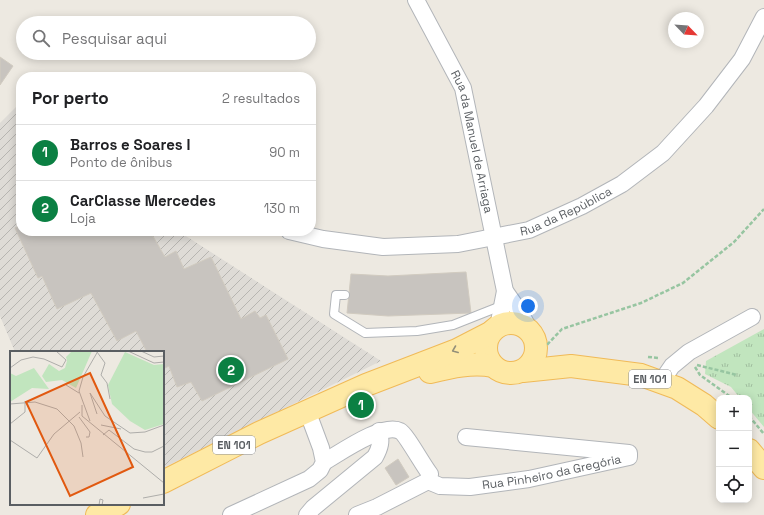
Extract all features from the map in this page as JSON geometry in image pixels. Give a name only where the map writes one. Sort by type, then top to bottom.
[{"type":"main road","name":"EN 101","points":[[164,481],[259,433],[308,413],[366,385],[457,350],[498,314],[508,323],[519,324],[536,340],[548,355],[571,366]]},
{"type":"main road","points":[[493,366],[488,359],[486,350],[487,342],[498,314]]},
{"type":"main road","points":[[523,371],[530,366],[534,359],[536,340]]},
{"type":"main road","name":"EN 101","points":[[366,385],[460,365],[484,364],[493,366],[507,373],[571,366],[641,376],[661,382],[688,395],[704,405],[716,415]]},
{"type":"main road","points":[[752,454],[764,468]]},
{"type":"main road","points":[[97,515],[117,505]]},
{"type":"street","name":"Rua da Manuel de Arriaga","points":[[416,0],[463,88],[493,237],[498,314]]},
{"type":"street","name":"Rua da Repùblica","points":[[310,236],[383,247],[458,244],[530,230],[582,206],[622,184],[663,153],[706,106],[742,59],[764,17]]},
{"type":"street","points":[[498,314],[521,314],[536,340]]},
{"type":"street","points":[[661,382],[672,366],[702,345],[752,317]]},
{"type":"street","points":[[308,413],[321,448],[324,462]]},
{"type":"street","points":[[231,515],[309,479],[320,470],[324,462],[379,431],[392,428],[401,432],[430,474],[428,481],[377,507],[357,515]]},
{"type":"street","points":[[308,515],[313,508],[375,457],[381,439],[379,431]]},
{"type":"street","name":"Rua Pinheiro da Gregória","points":[[428,481],[440,486],[470,487],[529,479],[629,457],[629,453],[466,437]]},
{"type":"lane","points":[[345,295],[336,295],[334,314],[365,333],[417,331],[498,314]]},
{"type":"path","points":[[536,340],[562,329],[641,303],[683,283],[734,242],[764,209]]},
{"type":"path","points":[[694,364],[697,359],[706,354],[702,345]]},
{"type":"path","points":[[694,364],[737,375]]},
{"type":"path","points":[[694,364],[700,375],[728,395]]},
{"type":"path","points":[[752,420],[764,434]]},
{"type":"shaded area","points":[[16,107],[16,236],[186,236],[381,361],[164,468],[164,351],[15,351],[0,316],[0,123]]},
{"type":"green space","points":[[764,329],[764,427],[752,413],[752,395],[738,395],[731,387],[705,374],[706,361]]},
{"type":"building","points":[[0,57],[13,66],[0,85]]},
{"type":"building","points":[[19,236],[153,236],[165,257],[176,251],[184,269],[211,257],[241,319],[255,311],[260,318],[266,315],[288,359],[202,401],[191,382],[177,387],[169,366],[164,368],[164,351],[146,351],[136,331],[117,341],[91,293],[57,309],[42,276],[38,278]]},
{"type":"building","points":[[466,272],[471,313],[388,316],[347,313],[351,274],[388,276]]},
{"type":"building","points":[[398,459],[409,477],[396,485],[385,468]]},
{"type":"place","name":"CarClasse Mercedes","points":[[231,370]]},
{"type":"place","name":"Barros e Soares I","points":[[361,405]]}]
